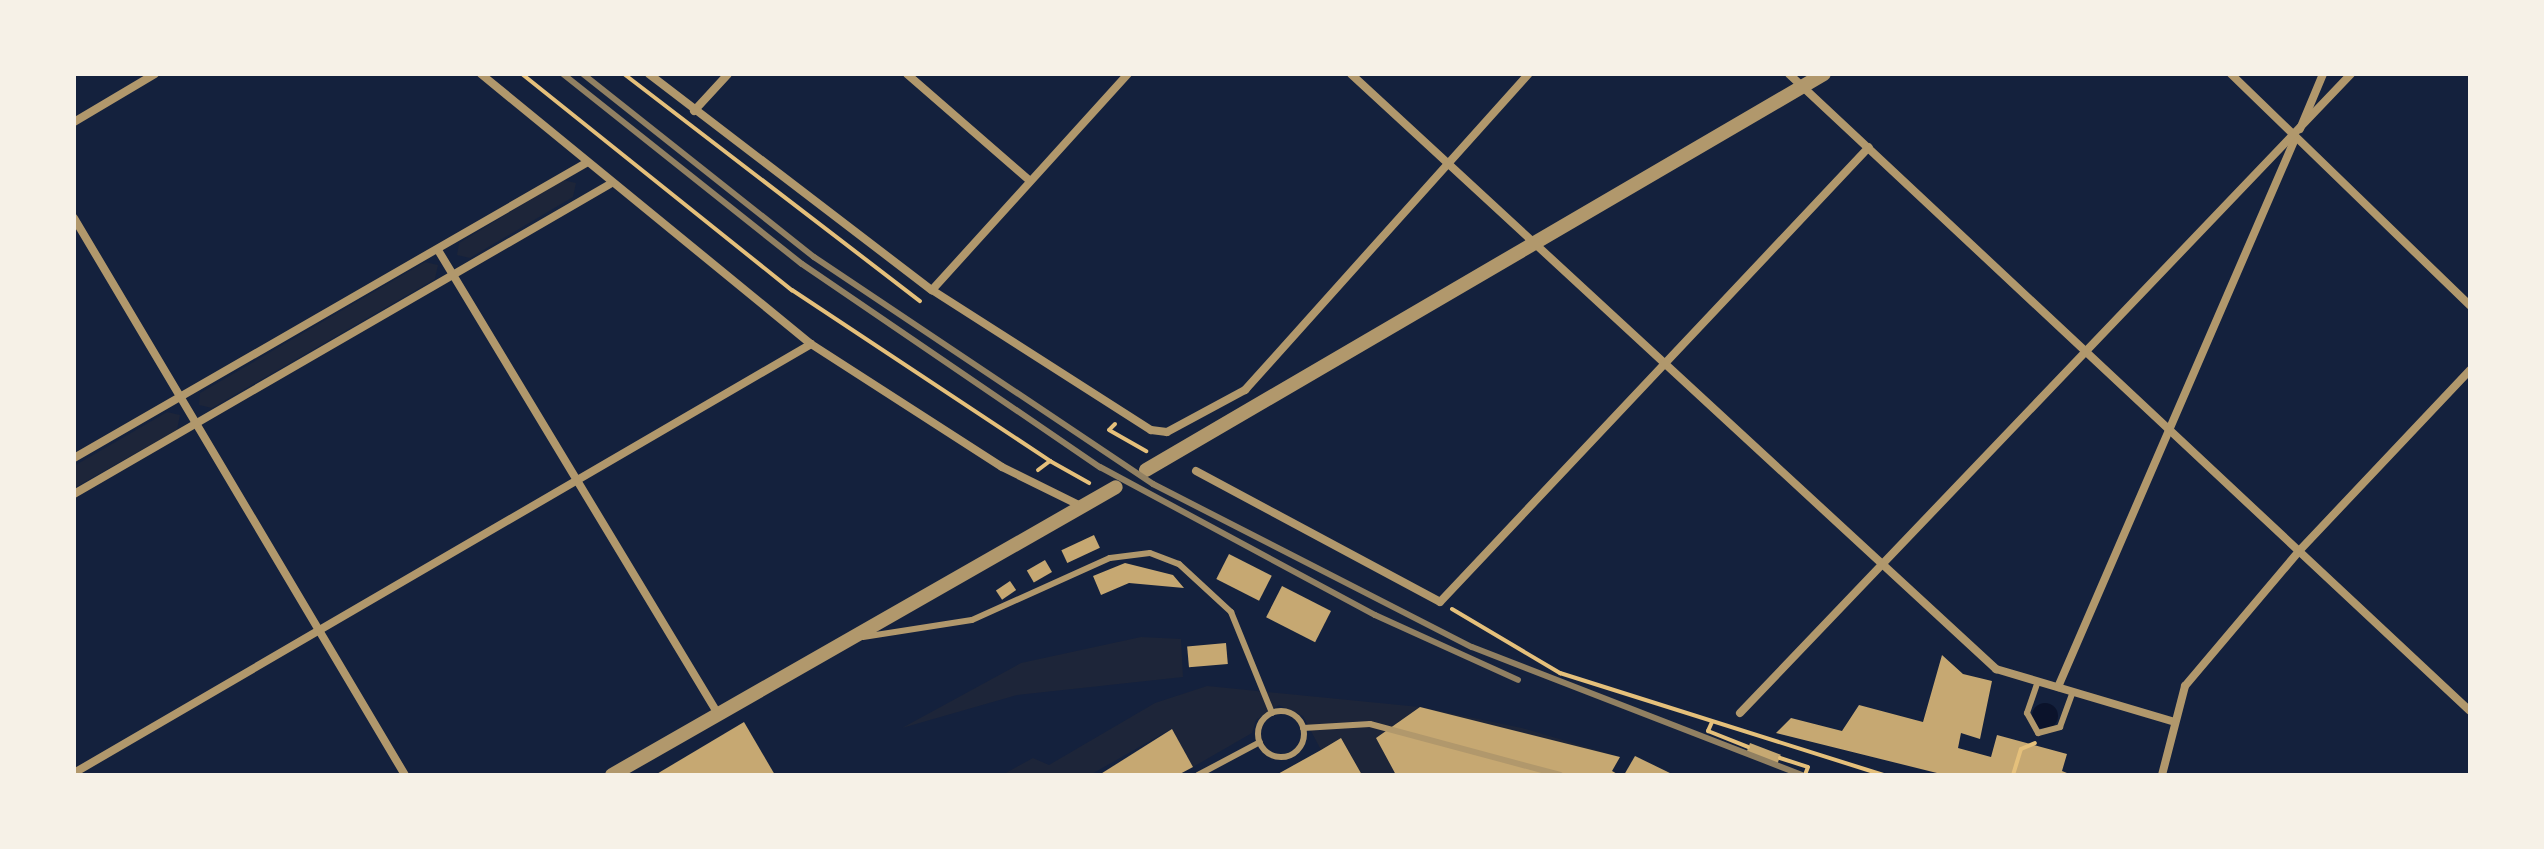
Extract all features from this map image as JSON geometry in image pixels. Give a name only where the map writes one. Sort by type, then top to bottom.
[{"type":"street","points":[[74,122],[155,74]]},
{"type":"street","points":[[481,74],[610,184],[811,344],[1027,479],[1081,506]]},
{"type":"street","points":[[649,74],[932,290],[1151,430],[1188,426],[1245,390],[1529,74]]},
{"type":"street","points":[[694,111],[728,74]]},
{"type":"street","points":[[907,74],[1029,180]]},
{"type":"street","points":[[932,290],[1128,74]]},
{"type":"street","points":[[1351,74],[1659,365],[1996,669],[2172,721]]},
{"type":"street","points":[[1789,74],[2087,347],[2470,711]]},
{"type":"street","points":[[1142,465],[1254,406],[1824,74]]},
{"type":"street","points":[[2231,74],[2297,134],[2470,306]]},
{"type":"street","points":[[2058,687],[2174,429],[2323,74]]},
{"type":"street","points":[[1740,713],[2087,347],[2297,134],[2351,74]]},
{"type":"street","points":[[1196,471],[1440,602],[1659,365],[1869,147]]},
{"type":"street","points":[[74,458],[586,163]]},
{"type":"street","points":[[74,494],[610,184]]},
{"type":"street","points":[[74,218],[405,775]]},
{"type":"street","points":[[438,250],[718,714]]},
{"type":"street","points":[[74,773],[811,344]]},
{"type":"street","points":[[2162,775],[2172,721],[2185,686],[2299,551],[2470,370]]},
{"type":"street","points":[[1245,390],[1254,406]]},
{"type":"street","points":[[612,775],[1116,487]]},
{"type":"lane","points":[[847,640],[972,620],[1110,558],[1150,553],[1179,564],[1231,612],[1272,713]]},
{"type":"lane","points":[[2038,681],[2027,713],[2038,733],[2060,727],[2073,692]]},
{"type":"lane","points":[[1272,713],[1295,715],[1303,728],[1302,743],[1285,756],[1260,742],[1262,722],[1272,713]]},
{"type":"lane","points":[[1303,728],[1370,724],[1560,775]]},
{"type":"lane","points":[[1198,775],[1260,742]]},
{"type":"path","points":[[522,74],[792,290],[1050,461],[1095,483]]},
{"type":"path","points":[[1116,424],[1109,430],[1151,454],[1142,465]]},
{"type":"path","points":[[1027,479],[1050,461]]},
{"type":"path","points":[[1440,602],[1560,673],[1884,775]]},
{"type":"path","points":[[1712,722],[1708,731],[1749,746],[1737,740],[1740,732]]},
{"type":"path","points":[[2013,775],[2021,749],[2034,745],[2038,733]]},
{"type":"path","points":[[1780,758],[1808,767],[1805,775]]},
{"type":"shaded area","points":[[563,180],[576,183],[573,197],[470,258],[457,255],[459,243]]},
{"type":"shaded area","points":[[425,262],[438,265],[435,279],[212,408],[199,405],[200,393]]},
{"type":"shaded area","points":[[167,412],[180,415],[177,430],[74,488],[74,466]]},
{"type":"shaded area","points":[[1141,637],[1181,639],[1183,677],[1017,695],[902,728],[1021,663]]},
{"type":"shaded area","points":[[1207,686],[1420,707],[1522,728],[1620,757],[1613,771],[1619,775],[1362,775],[1341,739],[1321,750],[1303,716],[1279,705],[1256,720],[1252,733],[1193,767],[1171,729],[1090,775],[1002,775],[1033,758],[1049,765],[1155,703]]},
{"type":"shaded area","points":[[2045,703],[2054,707],[2058,716],[2054,725],[2045,729],[2036,725],[2032,716],[2036,707]]},
{"type":"building","points":[[1094,535],[1100,548],[1067,563],[1061,550]]},
{"type":"building","points":[[1229,554],[1272,576],[1259,601],[1216,579]]},
{"type":"building","points":[[1045,560],[1052,572],[1034,583],[1027,570]]},
{"type":"building","points":[[1125,563],[1173,575],[1184,588],[1129,583],[1101,595],[1093,576]]},
{"type":"building","points":[[1010,581],[1016,590],[1002,600],[996,591]]},
{"type":"building","points":[[1282,586],[1331,611],[1315,642],[1266,617]]},
{"type":"building","points":[[1226,643],[1228,664],[1189,667],[1187,646]]},
{"type":"building","points":[[1942,655],[1963,674],[1992,681],[1980,739],[1961,733],[1958,748],[1991,757],[1997,735],[2067,754],[2062,771],[2072,775],[1945,775],[1776,733],[1791,718],[1842,731],[1859,705],[1923,722]]},
{"type":"building","points":[[1420,707],[1620,757],[1612,771],[1619,775],[1396,775],[1376,738]]},
{"type":"building","points":[[744,722],[775,775],[655,775]]},
{"type":"building","points":[[1172,729],[1193,767],[1178,775],[1099,775]]},
{"type":"building","points":[[1341,738],[1362,775],[1276,775],[1321,750]]},
{"type":"building","points":[[1750,743],[1781,755],[1777,765],[1746,753]]},
{"type":"building","points":[[1635,756],[1674,775],[1624,775]]},
{"type":"railway","points":[[563,74],[802,264],[1100,467],[1375,615],[1518,680]]},
{"type":"railway","points":[[583,74],[814,257],[1153,484],[1472,647],[1802,775]]}]
